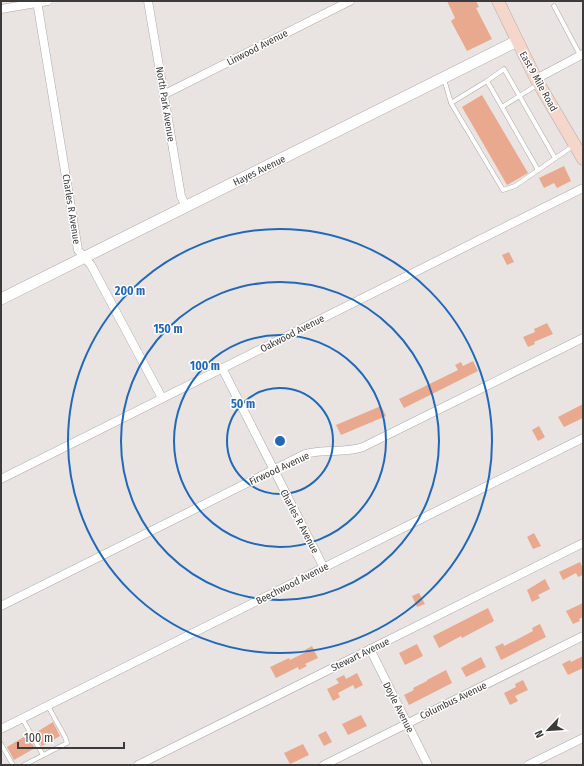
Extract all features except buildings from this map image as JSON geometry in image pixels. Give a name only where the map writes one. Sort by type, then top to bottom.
[{"type":"main road","name":"East 9 Mile Road","points":[[498,1],[538,82],[583,159]]},
{"type":"street","points":[[1,9],[48,1]]},
{"type":"street","name":"North Park Avenue","points":[[148,1],[165,94],[181,196],[186,207]]},
{"type":"street","name":"Linwood Avenue","points":[[165,94],[350,1]]},
{"type":"street","name":"Charles R Avenue","points":[[37,2],[78,250],[91,265],[162,398]]},
{"type":"street","name":"Hayes Avenue","points":[[1,299],[517,41]]},
{"type":"street","points":[[538,82],[582,55]]},
{"type":"street","name":"Oakwood Avenue","points":[[1,479],[583,188]]},
{"type":"street","name":"Firwood Avenue","points":[[1,606],[305,454],[311,452],[353,451],[363,447],[583,338]]},
{"type":"street","name":"Charles R Avenue","points":[[222,368],[324,568]]},
{"type":"street","name":"Beechwood Avenue","points":[[1,729],[583,438]]},
{"type":"street","name":"Stewart Avenue","points":[[138,765],[583,543]]},
{"type":"street","name":"Columbus Avenue","points":[[324,765],[583,636]]},
{"type":"street","name":"Doyle Avenue","points":[[370,649],[428,765]]},
{"type":"street","points":[[528,765],[583,738]]},
{"type":"lane","points":[[554,6],[582,55]]},
{"type":"lane","points":[[452,103],[504,69],[555,158]]},
{"type":"lane","points":[[444,78],[452,103],[503,190],[515,186],[575,145]]},
{"type":"lane","points":[[487,81],[538,170]]},
{"type":"lane","points":[[502,107],[538,82]]},
{"type":"lane","points":[[24,765],[66,743],[65,738],[48,705]]},
{"type":"lane","points":[[22,718],[43,755]]},
{"type":"lane","points":[[1,744],[13,765]]}]
